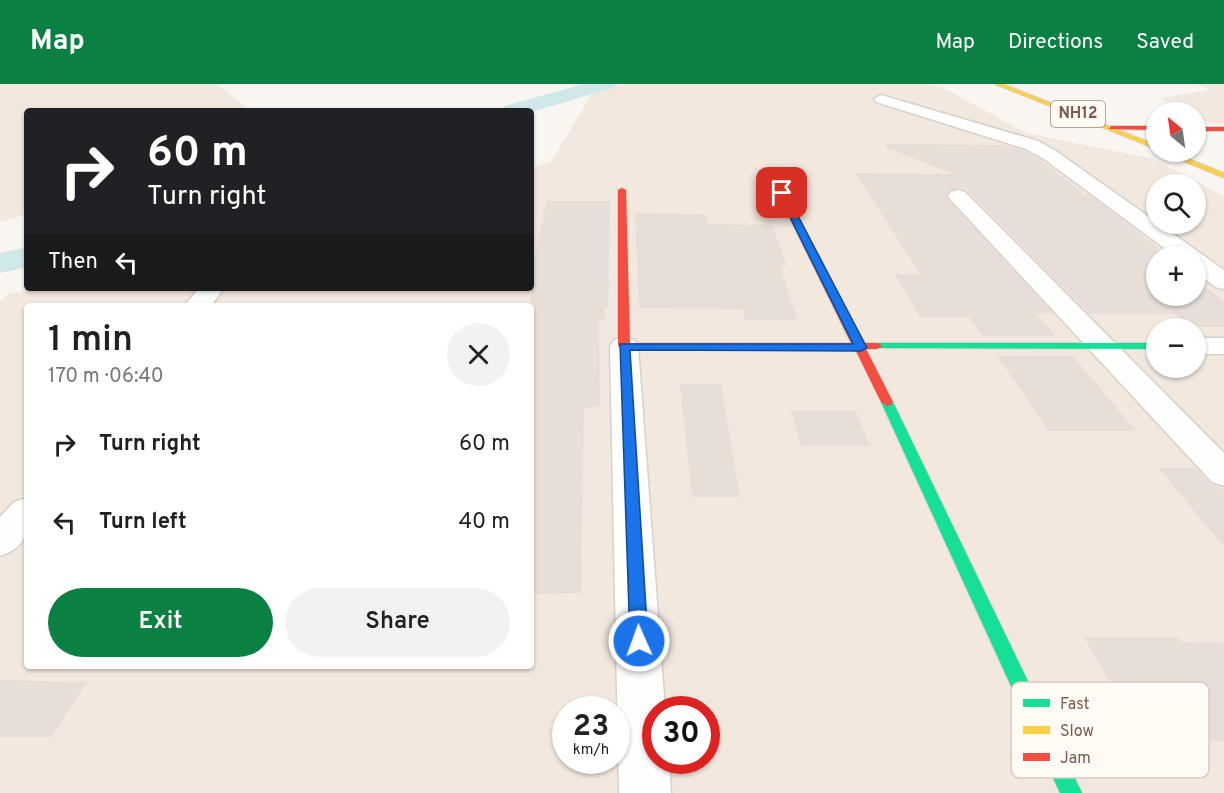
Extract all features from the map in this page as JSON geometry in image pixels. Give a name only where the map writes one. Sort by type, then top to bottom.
[{"type":"main road","name":"NH12","points":[[998,84],[1146,143]]},
{"type":"main road","points":[[1112,128],[1146,128]]},
{"type":"main road","points":[[1206,129],[1224,129]]},
{"type":"main road","points":[[1190,162],[1224,176]]},
{"type":"main road","points":[[772,174],[861,348],[1019,682]]},
{"type":"main road","points":[[622,190],[624,346],[861,348],[1146,346]]},
{"type":"main road","points":[[1064,778],[1071,793]]},
{"type":"street","points":[[881,99],[1024,143],[1050,154],[1175,246]]},
{"type":"street","points":[[958,196],[1224,474]]},
{"type":"street","points":[[1206,268],[1224,282]]},
{"type":"street","points":[[200,303],[210,291]]},
{"type":"street","points":[[624,346],[645,793]]},
{"type":"street","points":[[1206,346],[1224,346]]},
{"type":"street","points":[[0,542],[24,514]]},
{"type":"shaded area","points":[[0,84],[216,84],[248,108],[24,108],[24,215],[0,222]]},
{"type":"shaded area","points":[[628,84],[922,84],[942,87],[1026,133],[1146,157],[1146,162],[1160,162],[1182,174],[1146,174],[1146,234],[1206,234],[1206,186],[1224,196],[1224,793],[0,793],[0,301],[10,293],[24,291],[534,291],[534,167],[551,162],[596,87]]},
{"type":"shaded area","points":[[1195,84],[1224,84],[1224,124],[1206,121],[1206,102],[1168,102],[1160,98],[1212,90]]},
{"type":"building","points":[[886,144],[1006,145],[1025,151],[1041,160],[1155,246],[1146,246],[1146,306],[1206,306],[1206,287],[1224,302],[1224,327],[1206,327],[1206,318],[1179,318],[1175,314],[1089,314],[967,190],[959,188],[949,191],[946,197],[1053,313],[1036,313],[1055,336],[982,336],[969,317],[920,317],[895,274],[921,275],[855,173],[954,174],[885,147]]},
{"type":"building","points":[[547,201],[610,201],[608,308],[605,308],[605,319],[599,319],[600,407],[584,408],[581,593],[534,594],[534,303],[531,303],[531,291],[534,291],[534,256]]},
{"type":"building","points":[[635,213],[706,214],[708,224],[772,225],[787,266],[780,266],[797,320],[745,320],[743,309],[639,308]]},
{"type":"building","points":[[997,356],[1073,356],[1136,431],[1049,431]]},
{"type":"building","points":[[680,384],[721,384],[740,497],[692,497]]},
{"type":"building","points":[[791,411],[856,411],[870,446],[801,446]]},
{"type":"building","points":[[1159,468],[1196,468],[1210,484],[1224,490],[1224,547]]},
{"type":"building","points":[[1084,637],[1177,637],[1181,642],[1224,643],[1224,741],[1209,741],[1209,682],[1110,682]]},
{"type":"building","points":[[0,680],[87,682],[51,737],[0,737]]},
{"type":"waterway","points":[[522,108],[606,84]]},
{"type":"waterway","points":[[0,263],[24,258]]},
{"type":"traffic: fast","points":[[877,346],[1146,346]]},
{"type":"traffic: fast","points":[[887,402],[1019,682]]},
{"type":"traffic: fast","points":[[1064,778],[1071,793]]},
{"type":"traffic: slow","points":[[998,84],[1146,143]]},
{"type":"traffic: slow","points":[[1190,162],[1224,176]]},
{"type":"traffic: jam","points":[[1111,128],[1146,128]]},
{"type":"traffic: jam","points":[[1206,129],[1224,129]]},
{"type":"traffic: jam","points":[[772,174],[887,402]]},
{"type":"traffic: jam","points":[[622,190],[624,346],[877,346]]},
{"type":"route","points":[[639,641],[624,346],[861,348],[782,193]]}]
